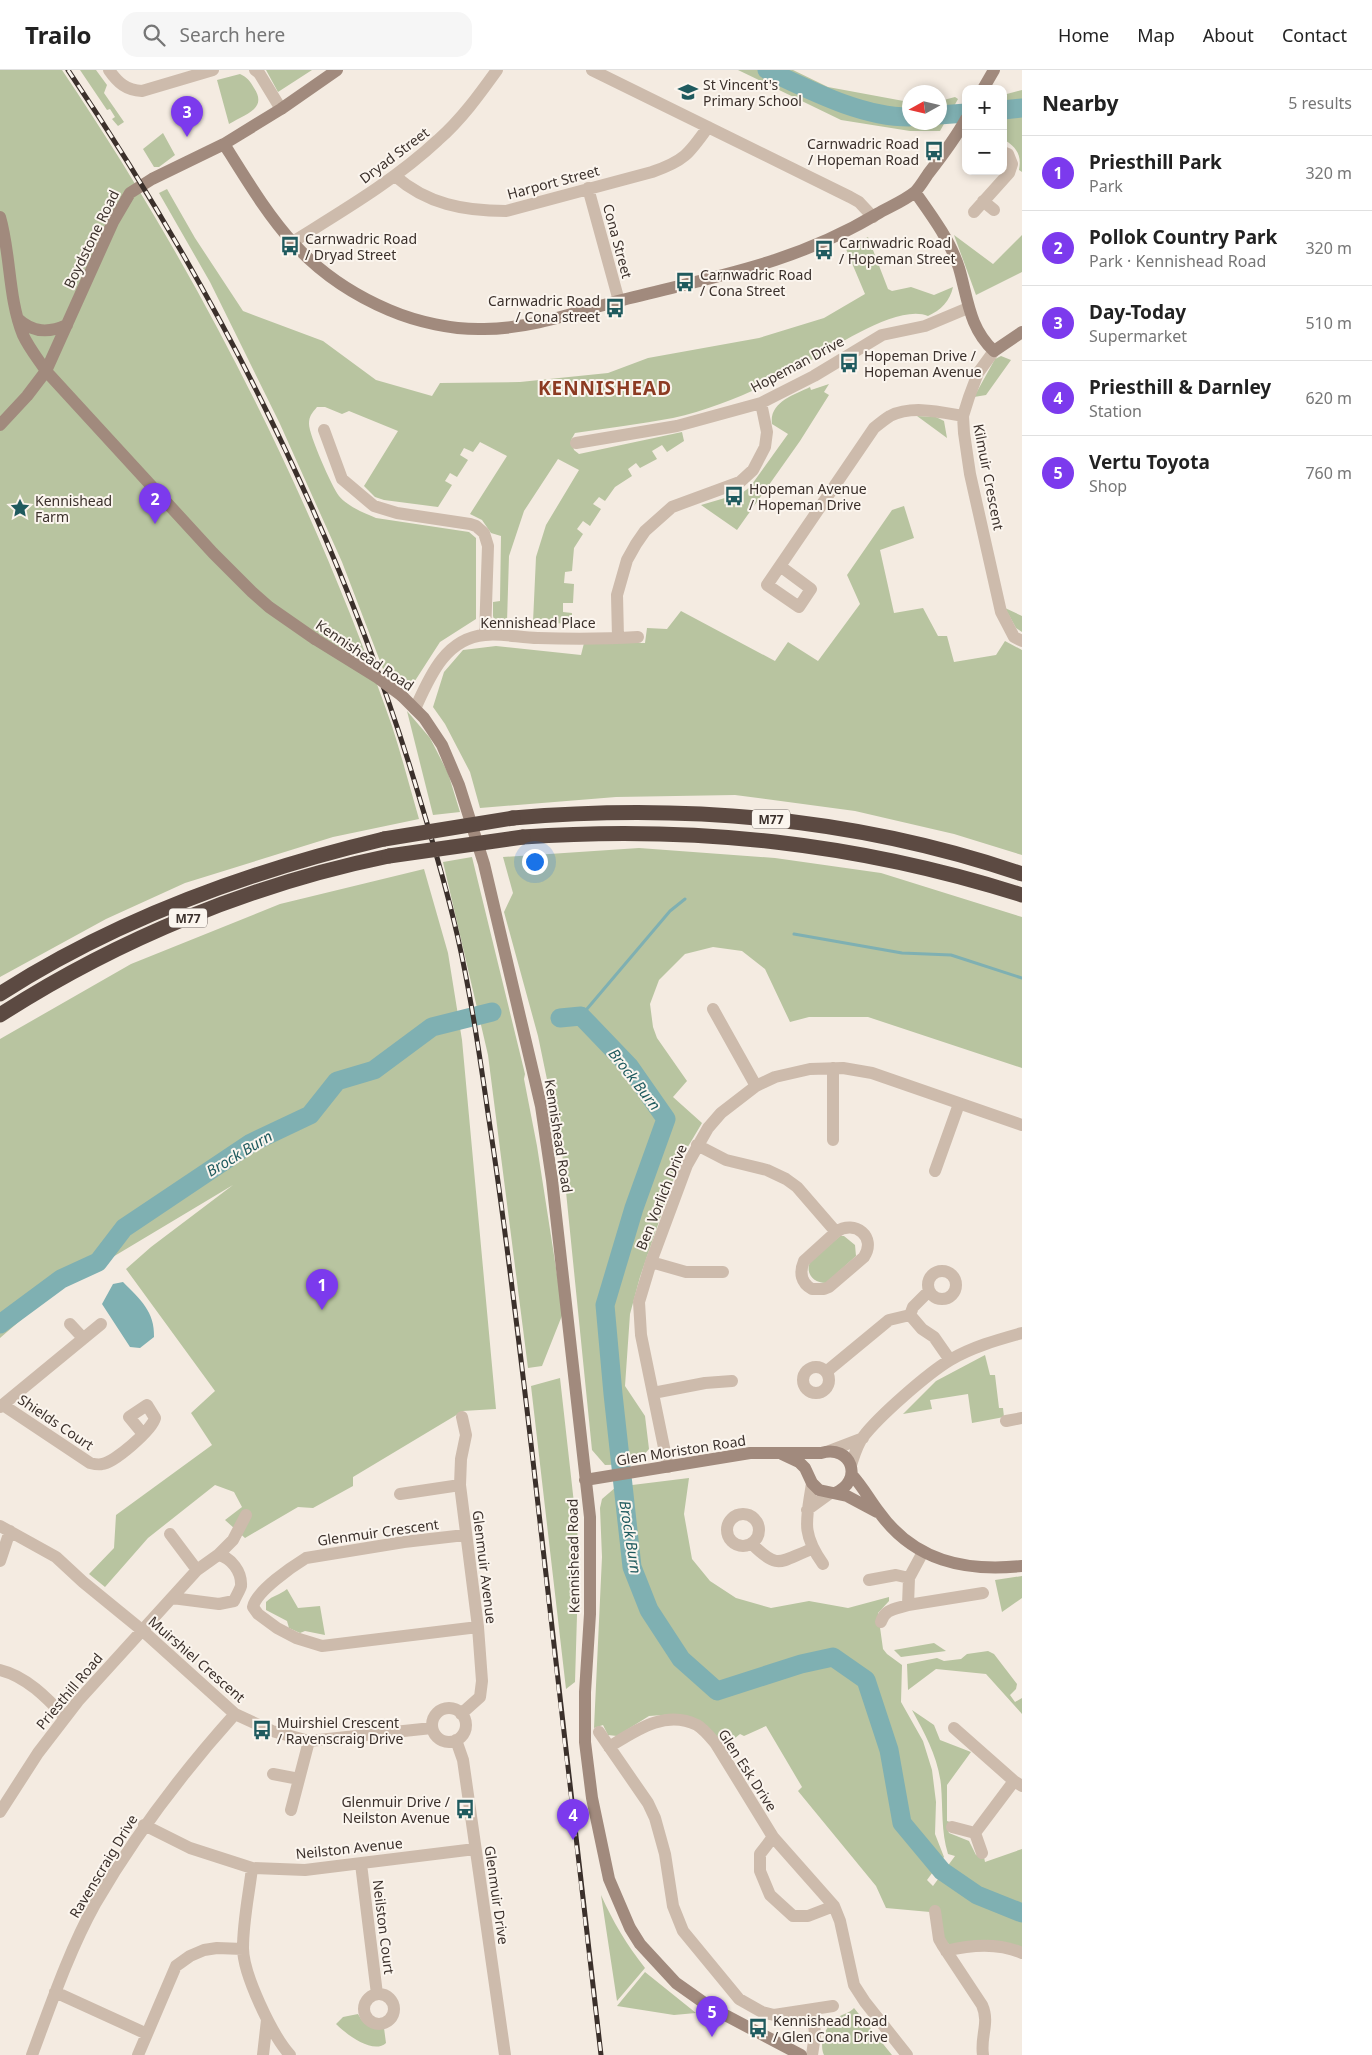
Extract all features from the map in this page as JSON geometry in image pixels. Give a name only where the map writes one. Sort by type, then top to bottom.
[{"type":"highway","name":"M77","points":[[0,994],[77,950],[140,918],[233,881],[322,854],[384,839],[514,818],[654,812],[733,815],[783,820],[894,839],[962,856],[1022,874]]},
{"type":"highway","name":"M77","points":[[0,1015],[74,971],[141,938],[253,893],[310,875],[389,856],[523,837],[583,833],[662,832],[792,842],[904,862],[1022,895]]},
{"type":"street","points":[[109,70],[123,87],[142,91],[213,70]]},
{"type":"street","points":[[255,70],[259,73],[281,109]]},
{"type":"street","name":"Boydstone Road","points":[[0,425],[22,402],[46,371],[114,222],[130,193],[152,179],[224,144],[281,109],[337,70]]},
{"type":"street","name":"Dryad Street","points":[[291,243],[395,176],[438,140],[452,127],[497,70]]},
{"type":"street","points":[[592,70],[850,196],[873,217]]},
{"type":"street","points":[[985,85],[994,70]]},
{"type":"street","name":"Harport Street","points":[[395,176],[409,188],[430,199],[460,208],[482,211],[506,211],[673,165],[684,158],[708,127]]},
{"type":"street","points":[[224,144],[261,203],[291,243],[326,274],[356,295],[390,311],[452,327],[484,329],[554,319],[768,264],[806,250],[848,231],[915,192],[962,128]]},
{"type":"street","points":[[974,212],[1009,173],[1012,164],[1007,154]]},
{"type":"street","name":"Cona Street","points":[[588,188],[619,301]]},
{"type":"street","points":[[915,192],[947,239],[959,268],[968,308],[977,331],[994,351]]},
{"type":"street","points":[[983,201],[994,210]]},
{"type":"street","name":"Kennishead Road","points":[[0,217],[18,319],[29,346],[46,371],[213,553],[252,592],[269,607],[315,639],[378,678],[402,696],[415,709],[442,745],[467,808],[492,896],[541,1106],[554,1199],[590,1538],[590,1614],[584,1715],[587,1766],[602,1850],[616,1898],[630,1928],[640,1944],[676,1983],[710,2008],[800,2055]]},
{"type":"street","name":"Hopeman Drive","points":[[576,442],[677,426],[761,403],[814,376],[882,334],[925,326],[968,308]]},
{"type":"street","points":[[18,319],[26,326],[37,330],[56,330],[67,325]]},
{"type":"street","name":"Kilmuir Crescent","points":[[1022,332],[994,351],[978,373],[963,416],[970,474],[1001,612],[1014,637],[1022,641]]},
{"type":"street","points":[[618,638],[618,595],[627,560],[636,544],[645,530],[672,507],[740,482],[753,470],[765,447],[767,432],[761,403]]},
{"type":"street","points":[[780,566],[874,428],[891,415],[908,412],[930,410],[963,416]]},
{"type":"street","points":[[324,430],[342,479],[374,506],[397,513],[465,522],[476,526],[484,533],[488,546],[485,635]]},
{"type":"street","name":"Kennishead Place","points":[[415,709],[444,656],[456,646],[472,637],[485,635],[537,638],[638,637]]},
{"type":"street","points":[[713,1009],[756,1086]]},
{"type":"street","points":[[833,1068],[833,1140]]},
{"type":"street","name":"Ben Vorlich Drive","points":[[668,1467],[639,1321],[642,1291],[687,1165],[697,1145],[720,1113],[756,1086],[792,1072],[810,1069],[853,1068],[1022,1125]]},
{"type":"street","points":[[935,1171],[959,1104]]},
{"type":"street","points":[[697,1145],[726,1160],[766,1170],[786,1179],[803,1194],[836,1232]]},
{"type":"street","points":[[848,1226],[858,1229],[867,1240],[868,1252],[829,1287],[824,1290],[812,1290],[804,1283],[801,1267],[804,1261],[836,1232],[848,1226]]},
{"type":"street","points":[[651,1262],[686,1272],[723,1272]]},
{"type":"street","points":[[910,1315],[913,1307],[929,1291]]},
{"type":"street","points":[[910,1315],[922,1330],[934,1337],[950,1360]]},
{"type":"street","points":[[826,1372],[889,1320],[910,1315]]},
{"type":"street","points":[[70,1324],[82,1338]]},
{"type":"street","name":"Shields Court","points":[[101,1324],[2,1406],[90,1463],[102,1464],[115,1459],[143,1434]]},
{"type":"street","points":[[807,1510],[832,1493],[843,1490],[849,1484],[851,1470],[863,1438],[890,1410],[929,1375],[950,1360],[988,1342],[1022,1333]]},
{"type":"street","points":[[652,1393],[705,1383],[732,1381]]},
{"type":"street","name":"Glenmuir Avenue","points":[[461,1714],[480,1697],[482,1681],[478,1627],[460,1485],[461,1459],[466,1435],[462,1416]]},
{"type":"street","points":[[1006,1421],[1022,1418]]},
{"type":"street","points":[[823,1564],[812,1548],[806,1524],[812,1462],[825,1452],[863,1438]]},
{"type":"street","name":"Glen Moriston Road","points":[[585,1480],[750,1453],[825,1452],[842,1454],[879,1513]]},
{"type":"street","name":"Glen Moriston Road","points":[[782,1454],[799,1462],[819,1490],[860,1501],[879,1513],[907,1541],[923,1552],[940,1560],[980,1568],[1022,1566]]},
{"type":"street","points":[[400,1494],[460,1485]]},
{"type":"street","name":"Priesthill Road","points":[[0,1812],[38,1752],[97,1677],[143,1631],[197,1570],[218,1556],[233,1540],[246,1515]]},
{"type":"street","points":[[0,1561],[5,1529]]},
{"type":"street","name":"Muirshiel Crescent","points":[[5,1529],[56,1556],[82,1582],[143,1631],[235,1714],[272,1731],[309,1741],[432,1728]]},
{"type":"street","points":[[170,1534],[197,1570]]},
{"type":"street","name":"Glenmuir Crescent","points":[[465,1535],[404,1542],[306,1558],[262,1593],[254,1602],[253,1607],[258,1614],[277,1628],[296,1638],[322,1646],[478,1627]]},
{"type":"street","points":[[752,1544],[765,1557],[774,1562],[782,1562],[812,1548]]},
{"type":"street","points":[[908,1606],[909,1578],[923,1552]]},
{"type":"street","points":[[172,1598],[219,1604],[234,1601],[241,1586],[239,1575],[235,1565],[223,1556],[218,1556]]},
{"type":"street","points":[[870,1580],[896,1575],[909,1578]]},
{"type":"street","points":[[882,1622],[883,1616],[887,1611],[983,1593]]},
{"type":"street","points":[[0,1670],[9,1672],[27,1682],[49,1700],[65,1717]]},
{"type":"street","points":[[452,1709],[461,1714],[465,1723],[464,1733],[456,1740],[446,1742],[437,1738],[432,1728],[434,1718],[441,1710],[452,1709]]},
{"type":"street","name":"Ravenscraig Drive","points":[[32,2055],[55,1992],[95,1905],[144,1825],[199,1754],[235,1714]]},
{"type":"street","name":"Glen Esk Drive","points":[[609,1747],[648,1724],[674,1720],[698,1725],[716,1744],[773,1837],[834,1906],[840,1921],[854,1985],[864,2002],[907,2055]]},
{"type":"street","points":[[954,1728],[1018,1784],[975,1833]]},
{"type":"street","points":[[599,1732],[648,1803],[655,1818],[665,1854],[673,1906],[684,1931],[739,1999],[745,2004],[774,2015],[834,2006]]},
{"type":"street","name":"Glenmuir Drive","points":[[456,1740],[463,1760],[505,2055]]},
{"type":"street","points":[[291,1810],[309,1741]]},
{"type":"street","points":[[273,1774],[299,1780]]},
{"type":"street","name":"Neilston Avenue","points":[[144,1825],[190,1848],[252,1868],[305,1870],[475,1849]]},
{"type":"street","points":[[952,1827],[975,1833]]},
{"type":"street","points":[[975,1833],[982,1853]]},
{"type":"street","points":[[773,1837],[760,1854],[760,1871],[770,1895],[794,1916],[808,1916],[834,1906]]},
{"type":"street","name":"Neilston Court","points":[[360,1864],[377,1994]]},
{"type":"street","points":[[252,1868],[243,1949],[249,1976],[267,2020],[290,2055]]},
{"type":"street","points":[[935,1911],[939,1939],[982,2005],[986,2015],[981,2046],[983,2055]]},
{"type":"street","points":[[946,1951],[979,1946],[1012,1949],[1022,1954]]},
{"type":"street","points":[[138,2055],[176,1966],[204,1950],[217,1948],[243,1949]]},
{"type":"street","points":[[55,1992],[147,2034]]},
{"type":"street","points":[[812,2010],[815,2035],[812,2055]]},
{"type":"street","points":[[263,2055],[267,2020]]},
{"type":"green space","points":[[0,70],[62,70],[160,226],[205,306],[248,387],[326,554],[392,726],[419,819],[333,837],[185,883],[106,919],[0,977]]},
{"type":"green space","points":[[80,70],[96,70],[107,85],[104,93],[124,122],[118,126],[112,119],[115,117],[110,109],[107,110]]},
{"type":"green space","points":[[266,70],[312,70],[278,92]]},
{"type":"green space","points":[[738,70],[793,70],[828,87],[902,101],[902,130],[841,120]]},
{"type":"green space","points":[[240,74],[251,83],[258,95],[258,101],[253,110],[248,114],[229,124],[217,80]]},
{"type":"green space","points":[[1022,90],[1022,172],[1019,170],[1019,155],[1007,142],[1007,94]]},
{"type":"green space","points":[[955,97],[958,99],[947,119],[947,99]]},
{"type":"green space","points":[[904,130],[941,130],[940,131]]},
{"type":"green space","points":[[163,133],[175,155],[159,167],[154,167],[143,149]]},
{"type":"green space","points":[[167,189],[195,238],[243,311],[323,341],[376,380],[432,396],[440,383],[520,382],[608,373],[648,358],[759,338],[824,318],[865,294],[846,249],[868,237],[888,289],[892,291],[911,287],[934,295],[953,287],[950,297],[944,304],[928,316],[915,314],[884,321],[851,337],[777,379],[726,402],[673,418],[575,433],[571,440],[574,450],[579,454],[682,432],[684,441],[667,452],[662,445],[652,451],[657,459],[640,468],[636,463],[628,469],[632,476],[615,487],[605,501],[599,497],[593,504],[601,509],[590,526],[583,521],[577,529],[583,534],[574,548],[572,571],[565,572],[564,583],[574,584],[573,603],[563,603],[563,612],[572,613],[572,624],[533,622],[536,557],[546,525],[579,470],[558,459],[524,511],[509,556],[507,622],[495,622],[493,602],[500,601],[501,536],[491,533],[482,520],[470,514],[507,456],[480,442],[473,452],[464,448],[460,455],[468,460],[457,477],[450,473],[445,481],[452,485],[438,507],[384,500],[375,497],[364,486],[398,431],[349,411],[342,414],[325,407],[317,407],[310,419],[310,430],[326,472],[342,500],[376,518],[469,532],[476,538],[476,619],[440,642],[411,687],[383,669],[342,562],[280,424],[210,282],[159,193]]},
{"type":"green space","points":[[954,235],[993,264],[1022,235],[1022,272],[976,295]]},
{"type":"green space","points":[[1001,356],[1011,360],[986,395],[974,397],[995,359]]},
{"type":"green space","points":[[829,384],[824,392],[829,395],[800,441],[737,530],[701,505],[742,493],[750,487],[788,434],[772,424],[774,410],[790,396],[810,387],[811,390]]},
{"type":"green space","points":[[917,416],[936,417],[944,421],[947,438]]},
{"type":"green space","points":[[904,506],[914,538],[880,550],[894,613],[923,608],[938,636],[947,636],[954,662],[996,655],[1005,641],[1022,650],[1022,855],[954,834],[855,811],[735,795],[616,797],[480,808],[470,772],[445,724],[433,707],[444,672],[463,650],[496,646],[581,655],[584,643],[645,643],[647,628],[667,629],[681,611],[775,661],[788,642],[818,661],[860,604],[847,575],[892,510]]},
{"type":"green space","points":[[1005,608],[1022,616],[1022,632],[1016,628]]},
{"type":"green space","points":[[407,711],[430,738],[448,773],[460,812],[433,815]]},
{"type":"green space","points":[[639,848],[775,858],[881,873],[1022,917],[1022,1068],[868,1017],[809,1017],[790,1022],[765,969],[742,951],[713,947],[685,954],[659,980],[650,1004],[653,1027],[657,1038],[687,1081],[673,1097],[702,1123],[686,1150],[674,1178],[640,1277],[630,1314],[625,1386],[645,1416],[649,1449],[636,1464],[605,1465],[592,1450],[562,1152],[538,1036],[504,912],[513,893],[503,857]]},
{"type":"green space","points":[[472,857],[525,1074],[524,1079],[537,1146],[563,1313],[542,1366],[528,1368],[488,1055],[443,862]]},
{"type":"green space","points":[[424,869],[448,953],[462,1040],[496,1409],[463,1411],[353,1477],[353,1486],[313,1508],[298,1507],[245,1538],[225,1520],[242,1507],[234,1492],[215,1485],[148,1538],[105,1587],[89,1574],[114,1548],[116,1515],[212,1445],[191,1413],[215,1391],[126,1269],[151,1247],[233,1185],[51,1294],[0,1338],[0,1039],[131,964],[280,904]]},
{"type":"green space","points":[[840,1236],[844,1236],[855,1245],[856,1256],[826,1283],[814,1280],[809,1270],[810,1262]]},
{"type":"green space","points":[[985,1355],[990,1375],[995,1375],[999,1408],[1003,1408],[1004,1417],[972,1423],[968,1394],[930,1400],[932,1409],[903,1414],[936,1381]]},
{"type":"green space","points":[[560,1378],[579,1548],[575,1682],[566,1689],[531,1386]]},
{"type":"green space","points":[[689,1478],[684,1514],[692,1559],[710,1581],[736,1598],[771,1608],[809,1601],[848,1608],[889,1597],[889,1601],[878,1613],[883,1649],[902,1665],[901,1702],[923,1741],[932,1770],[936,1802],[935,1834],[944,1857],[927,1880],[933,1886],[955,1856],[948,1854],[946,1845],[943,1828],[941,1785],[937,1765],[926,1737],[912,1710],[934,1725],[940,1740],[971,1752],[947,1785],[947,1821],[950,1822],[947,1828],[949,1833],[969,1841],[976,1855],[984,1857],[985,1862],[1022,1849],[1022,1947],[950,1945],[946,1942],[930,1912],[886,1908],[876,1886],[798,1791],[802,1787],[766,1726],[744,1736],[740,1734],[729,1743],[722,1743],[677,1714],[649,1716],[617,1736],[608,1735],[603,1725],[594,1728],[602,1557],[600,1508],[602,1499],[616,1487]]},
{"type":"green space","points":[[1022,1576],[1022,1598],[1002,1612],[995,1580]]},
{"type":"green space","points":[[287,1589],[298,1608],[320,1606],[325,1635],[305,1631],[300,1633],[289,1628],[287,1621],[266,1610],[266,1602]]},
{"type":"green space","points":[[934,1643],[946,1651],[901,1657],[894,1650]]},
{"type":"green space","points":[[988,1651],[994,1654],[1017,1684],[1016,1689],[1010,1695],[1015,1702],[1022,1698],[1022,1714],[986,1674],[936,1669],[908,1690],[907,1664],[937,1658],[944,1661],[961,1659],[967,1654]]},
{"type":"green space","points":[[601,1895],[610,1915],[645,1968],[617,2001]]},
{"type":"green space","points":[[645,1972],[696,2013],[674,2015],[617,2006]]},
{"type":"green space","points":[[854,2008],[892,2055],[824,2055],[822,2045],[828,2027],[835,2019]]},
{"type":"green space","points":[[358,2014],[368,2026],[384,2028],[386,2043],[381,2046],[367,2045],[353,2038],[336,2024],[343,2017]]},
{"type":"water","points":[[123,1282],[141,1300],[152,1320],[154,1337],[140,1348],[130,1347],[102,1304],[113,1284]]},
{"type":"waterway","points":[[767,70],[836,101],[873,112],[902,117]]},
{"type":"waterway","points":[[1007,110],[1022,108]]},
{"type":"waterway","points":[[947,114],[962,113]]},
{"type":"waterway","points":[[581,1016],[670,911],[685,899]]},
{"type":"waterway","points":[[794,934],[902,953],[951,955],[1022,978]]},
{"type":"waterway","name":"Brock Burn","points":[[0,1324],[61,1279],[98,1262],[124,1228],[251,1143],[310,1115],[337,1081],[374,1070],[432,1027],[492,1012]]},
{"type":"waterway","name":"Brock Burn","points":[[560,1018],[581,1016],[629,1066],[666,1119],[634,1208],[605,1305],[632,1567],[649,1610],[681,1659],[717,1691],[801,1664],[833,1657],[866,1680],[889,1750],[902,1823],[942,1871],[977,1895],[1022,1913]]},
{"type":"railway","points":[[68,70],[124,156],[176,243],[226,332],[273,423],[316,516],[355,610],[390,706],[445,885],[471,1003],[507,1244],[601,2055]]},
{"type":"place","name":"St Vincent's Primary School","points":[[688,92]]},
{"type":"place","name":"Day-Today","points":[[187,137]]},
{"type":"place","name":"Carnwadric Road / Hopeman Road","points":[[934,151]]},
{"type":"place","name":"Carnwadric Road / Dryad Street","points":[[290,246]]},
{"type":"place","name":"Carnwadric Road / Hopeman Street","points":[[824,250]]},
{"type":"place","name":"Carnwadric Road / Cona Street","points":[[685,282]]},
{"type":"place","name":"Carnwadric Road / Cona street","points":[[615,308]]},
{"type":"place","name":"Hopeman Drive / Hopeman Avenue","points":[[849,363]]},
{"type":"place","name":"Hopeman Avenue / Hopeman Drive","points":[[734,496]]},
{"type":"place","name":"Kennishead Farm","points":[[20,508]]},
{"type":"place","name":"Pollok Country Park","points":[[155,524]]},
{"type":"place","name":"Priesthill Park","points":[[322,1310]]},
{"type":"place","name":"Muirshiel Crescent / Ravenscraig Drive","points":[[262,1730]]},
{"type":"place","name":"Glenmuir Drive / Neilston Avenue","points":[[465,1809]]},
{"type":"place","name":"Priesthill & Darnley","points":[[573,1840]]},
{"type":"place","name":"Kennishead Road / Glen Cona Drive","points":[[758,2028]]},
{"type":"place","name":"Vertu Toyota","points":[[712,2037]]},
{"type":"district","name":"KENNISHEAD","points":[[605,388]]}]
